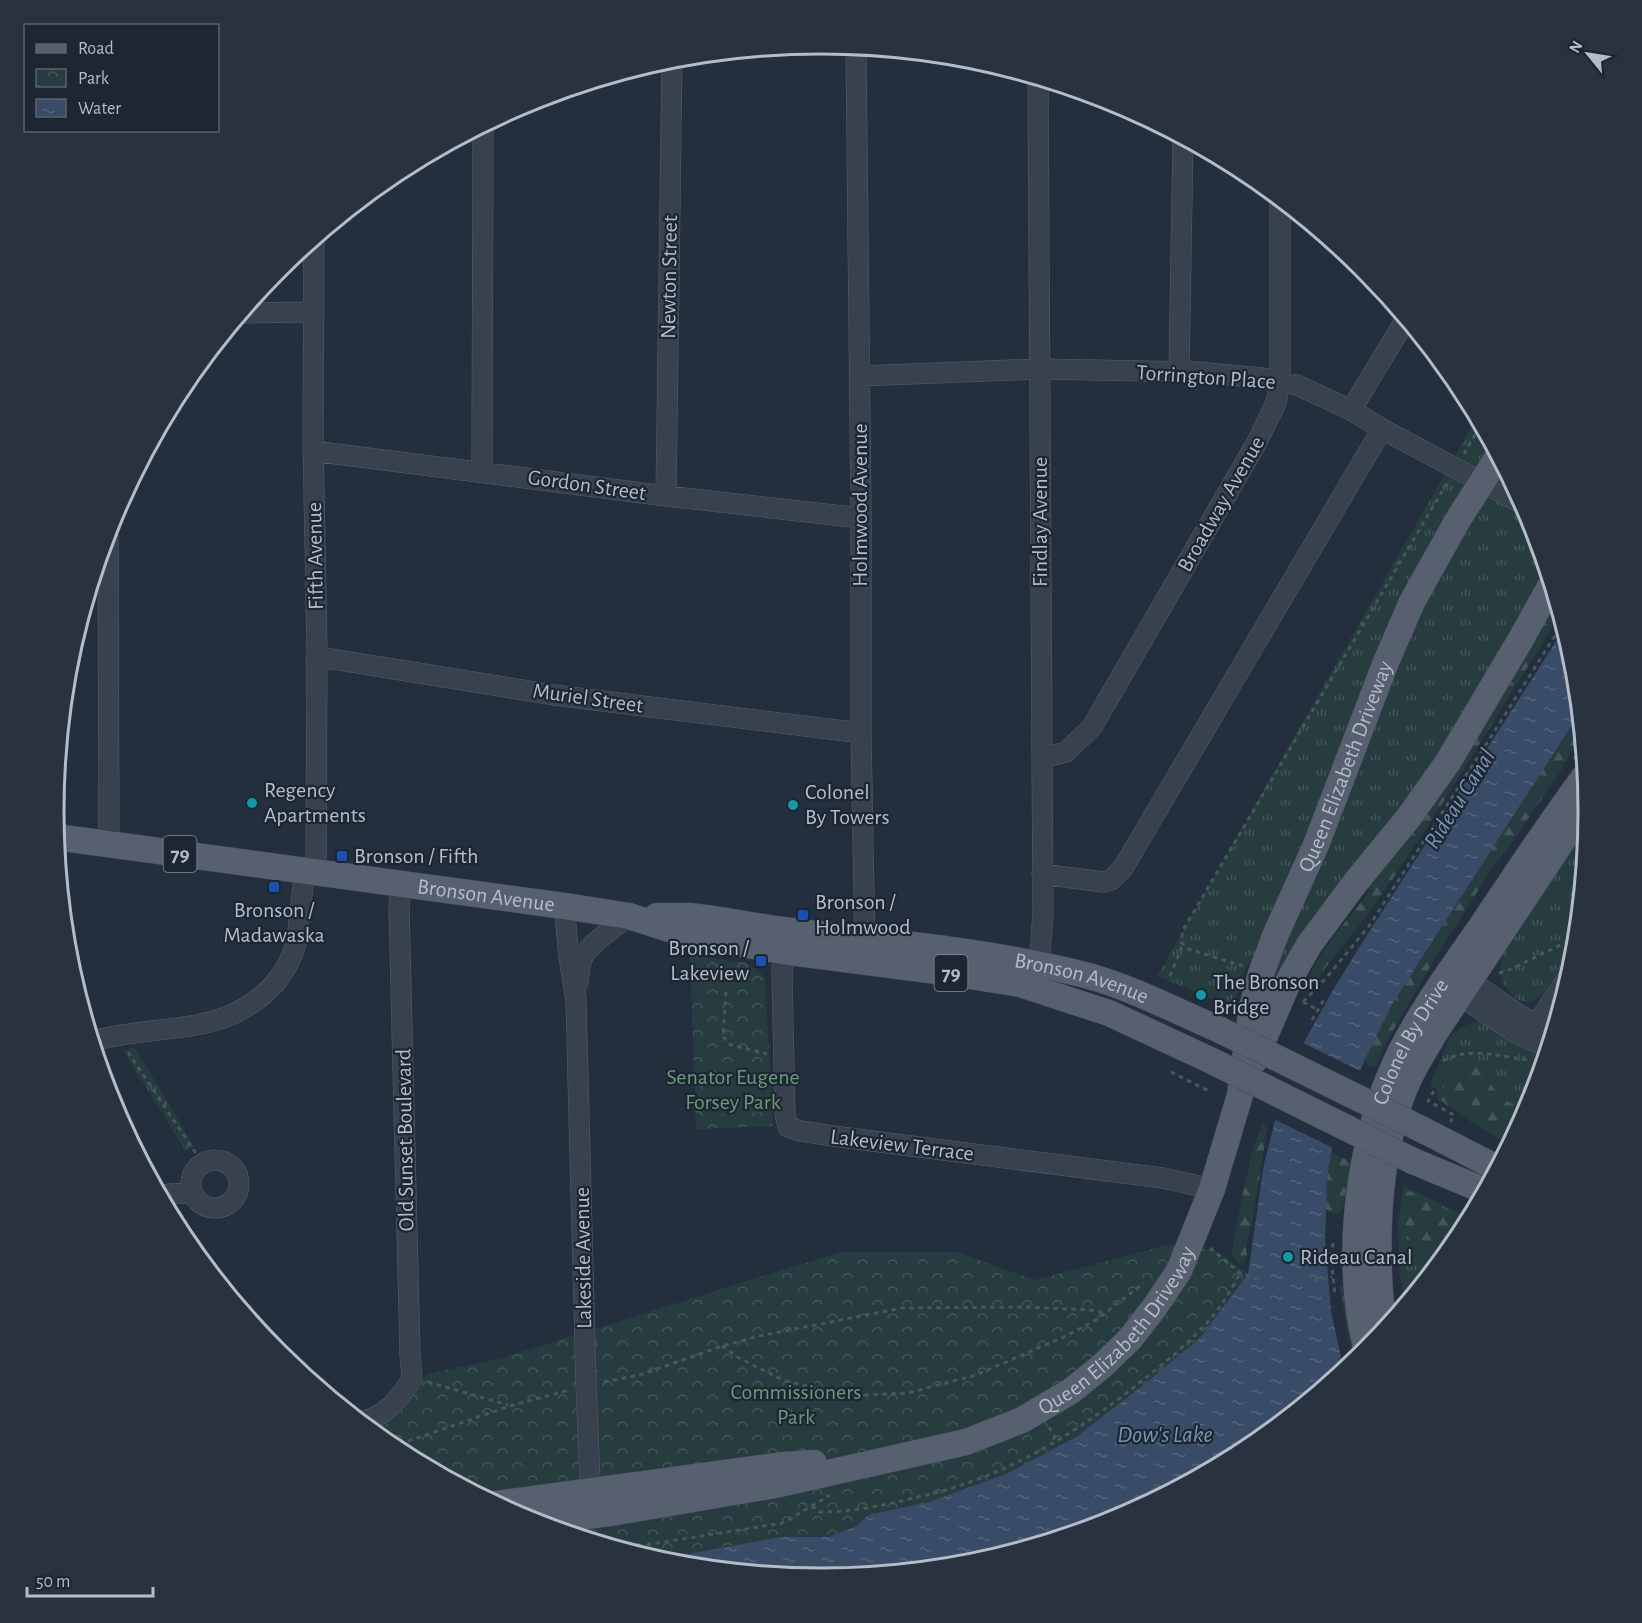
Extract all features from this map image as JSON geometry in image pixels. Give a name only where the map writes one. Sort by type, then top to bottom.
[{"type":"main road","name":"Queen Elizabeth Driveway","points":[[1239,1095],[1252,1007],[1275,936],[1316,844],[1407,612],[1441,550],[1494,464]]},
{"type":"main road","name":"Queen Elizabeth Driveway","points":[[548,1518],[591,1503],[784,1465],[889,1458],[966,1442],[1022,1420],[1071,1391],[1102,1366],[1131,1339],[1179,1271],[1212,1189],[1239,1095],[1298,963],[1322,926],[1409,817],[1448,762],[1546,594]]},
{"type":"main road","name":"Colonel By Drive","points":[[1382,1320],[1378,1243],[1379,1199],[1388,1141],[1399,1103],[1406,1084],[1458,984],[1557,815],[1578,787]]},
{"type":"main road","name":"Colonel By Drive","points":[[1365,1339],[1357,1294],[1356,1243],[1360,1189],[1377,1110],[1402,1050],[1458,984],[1579,815]]},
{"type":"main road","name":"Bronson Avenue","points":[[65,838],[629,916],[685,934],[865,950],[1009,959],[1039,965],[1087,976],[1128,990],[1220,1030],[1491,1165]]},
{"type":"main road","name":"Bronson Avenue","points":[[865,950],[945,972],[1020,984],[1108,1013],[1212,1061],[1413,1161],[1478,1188]]},
{"type":"main road","points":[[1380,1283],[1389,1313]]},
{"type":"main road","name":"Queen Elizabeth Driveway","points":[[515,1504],[591,1503]]},
{"type":"street","name":"Holmwood Avenue","points":[[856,55],[861,733],[865,950]]},
{"type":"street","name":"Newton Street","points":[[666,496],[672,69]]},
{"type":"street","name":"Findlay Avenue","points":[[1038,86],[1043,914],[1039,965]]},
{"type":"street","points":[[482,471],[483,134]]},
{"type":"street","points":[[1179,372],[1183,146]]},
{"type":"street","name":"Broadway Avenue","points":[[1042,758],[1066,752],[1092,727],[1257,442],[1276,403],[1280,382],[1280,210]]},
{"type":"street","name":"Fifth Avenue","points":[[99,1039],[119,1034],[198,1025],[244,1008],[261,998],[276,983],[296,943],[311,871],[316,659],[313,451],[314,249]]},
{"type":"street","points":[[250,313],[314,312]]},
{"type":"street","points":[[1352,410],[1402,326]]},
{"type":"street","name":"Torrington Place","points":[[859,376],[1040,369],[1197,372],[1262,378],[1297,385],[1352,410],[1382,429],[1509,497]]},
{"type":"street","points":[[1042,874],[1103,882],[1111,880],[1123,867],[1382,429]]},
{"type":"street","name":"Gordon Street","points":[[313,451],[666,496],[861,518]]},
{"type":"street","points":[[108,557],[109,844]]},
{"type":"street","name":"Muriel Street","points":[[316,659],[339,660],[554,695],[861,733]]},
{"type":"street","name":"Old Sunset Boulevard","points":[[402,884],[399,906],[410,1354],[407,1386]]},
{"type":"street","name":"Lakeside Avenue","points":[[564,906],[576,1000],[591,1503]]},
{"type":"street","name":"Lakeside Avenue","points":[[576,1000],[582,959],[586,952],[629,916]]},
{"type":"street","name":"Lakeview Terrace","points":[[783,941],[785,1114],[788,1127],[800,1131],[1163,1178],[1212,1189]]},
{"type":"street","points":[[1458,984],[1545,1027]]},
{"type":"street","points":[[1458,984],[1516,1033],[1541,1044]]},
{"type":"street","points":[[219,1160],[227,1163],[233,1168],[239,1182],[234,1198],[221,1208],[203,1205],[192,1193],[192,1176],[196,1169],[210,1161],[219,1160]]},
{"type":"street","points":[[168,1195],[192,1193]]},
{"type":"street","points":[[370,1420],[390,1408],[407,1386]]},
{"type":"path","points":[[1247,968],[1188,949],[1180,942],[1183,930],[1476,432]]},
{"type":"path","points":[[1497,974],[1567,942]]},
{"type":"path","points":[[1170,976],[1183,944]]},
{"type":"path","points":[[726,993],[723,1036],[728,1044],[784,1058]]},
{"type":"path","points":[[1312,1020],[1325,998]]},
{"type":"path","points":[[1303,1002],[1317,1010]]},
{"type":"path","points":[[119,1034],[203,1164]]},
{"type":"path","points":[[1439,1063],[1454,1055],[1470,1053],[1533,1061]]},
{"type":"path","points":[[1171,1072],[1211,1092]]},
{"type":"path","points":[[1434,1091],[1428,1101],[1454,1115]]},
{"type":"path","points":[[1210,1248],[1240,1273],[1260,1280]]},
{"type":"path","points":[[1314,1281],[1333,1276]]},
{"type":"path","points":[[722,1346],[739,1358],[783,1380],[826,1391],[868,1395],[908,1393],[976,1375],[1066,1336],[1106,1313],[1152,1277]]},
{"type":"path","points":[[403,1443],[510,1406],[586,1385],[640,1375],[722,1346],[759,1336],[902,1308],[1026,1306],[1106,1313]]},
{"type":"path","points":[[407,1386],[422,1380],[510,1406]]},
{"type":"path","points":[[1052,1432],[1057,1440]]},
{"type":"green space","points":[[1472,425],[1489,456],[1334,774],[1253,963],[1247,965],[1232,1007],[1157,976]]},
{"type":"green space","points":[[1499,473],[1521,522],[1541,578],[1466,710],[1408,799],[1318,911],[1280,973],[1274,971],[1401,651],[1435,578]]},
{"type":"green space","points":[[1548,600],[1555,623],[1444,801],[1365,918],[1314,982],[1309,980],[1312,970],[1326,947],[1370,891],[1364,884]]},
{"type":"green space","points":[[1573,723],[1575,745],[1560,772],[1490,872],[1441,948],[1383,1048],[1376,1066],[1373,1067],[1366,1064],[1366,1057],[1394,1001]]},
{"type":"green space","points":[[1578,832],[1572,910],[1564,959],[1542,996],[1528,1003],[1518,1000],[1503,983],[1500,969],[1503,948]]},
{"type":"green space","points":[[1577,859],[1571,917],[1564,904],[1564,894]]},
{"type":"green space","name":"Senator Eugene Forsey Park","points":[[690,955],[746,963],[765,977],[773,1126],[696,1129]]},
{"type":"green space","points":[[1479,1021],[1501,1029],[1540,1049],[1521,1101],[1504,1139],[1472,1123],[1454,1107],[1437,1100],[1438,1091],[1430,1084],[1451,1035],[1464,1026]]},
{"type":"green space","points":[[135,1048],[194,1146],[185,1150],[123,1050]]},
{"type":"green space","points":[[1482,1061],[1492,1086],[1505,1099],[1518,1107],[1503,1141],[1480,1127],[1466,1114],[1450,1108],[1441,1100],[1440,1094],[1454,1062]]},
{"type":"green space","points":[[763,1084],[764,1112],[711,1114],[710,1086]]},
{"type":"green space","points":[[1264,1124],[1267,1129],[1244,1264],[1236,1262],[1232,1254],[1236,1225],[1253,1148]]},
{"type":"green space","points":[[1331,1152],[1351,1162],[1343,1207],[1338,1214],[1333,1214],[1326,1209]]},
{"type":"green space","points":[[1403,1185],[1462,1215],[1403,1296],[1400,1276],[1398,1224]]},
{"type":"green space","points":[[1405,1191],[1409,1191],[1460,1218],[1434,1256],[1426,1256],[1420,1253],[1412,1242],[1400,1211]]},
{"type":"green space","name":"Commissioners Park","points":[[1170,1244],[1214,1250],[1248,1274],[1200,1338],[1076,1437],[1006,1474],[929,1502],[868,1515],[857,1526],[829,1537],[780,1537],[680,1555],[625,1543],[578,1529],[486,1491],[442,1468],[381,1427],[396,1418],[427,1374],[499,1359],[840,1252],[956,1252],[1035,1280]]},
{"type":"green space","points":[[1351,1285],[1358,1346],[1351,1353],[1339,1286]]},
{"type":"water","name":"Dow's Lake","points":[[1558,638],[1573,723],[1394,1001],[1344,1108],[1331,1152],[1327,1179],[1325,1240],[1331,1311],[1342,1361],[1282,1412],[1200,1468],[1111,1511],[1064,1529],[1017,1543],[920,1563],[821,1569],[722,1563],[680,1555],[780,1537],[829,1537],[857,1526],[868,1515],[929,1502],[1006,1474],[1076,1437],[1200,1338],[1248,1274],[1264,1164],[1286,1078],[1333,990]]},
{"type":"pier","points":[[1301,1042],[1362,1072],[1346,1109],[1335,1149],[1272,1118],[1284,1077]]},
{"type":"place","name":"Regency Apartments","points":[[252,803]]},
{"type":"place","name":"Colonel By Towers","points":[[793,805]]},
{"type":"place","name":"Bronson / Fifth","points":[[342,856]]},
{"type":"place","name":"Bronson / Madawaska","points":[[274,887]]},
{"type":"place","name":"Bronson / Holmwood","points":[[803,915]]},
{"type":"place","name":"Bronson / Lakeview","points":[[761,961]]},
{"type":"place","name":"The Bronson Bridge","points":[[1201,995]]},
{"type":"place","name":"Rideau Canal","points":[[1288,1257]]}]
